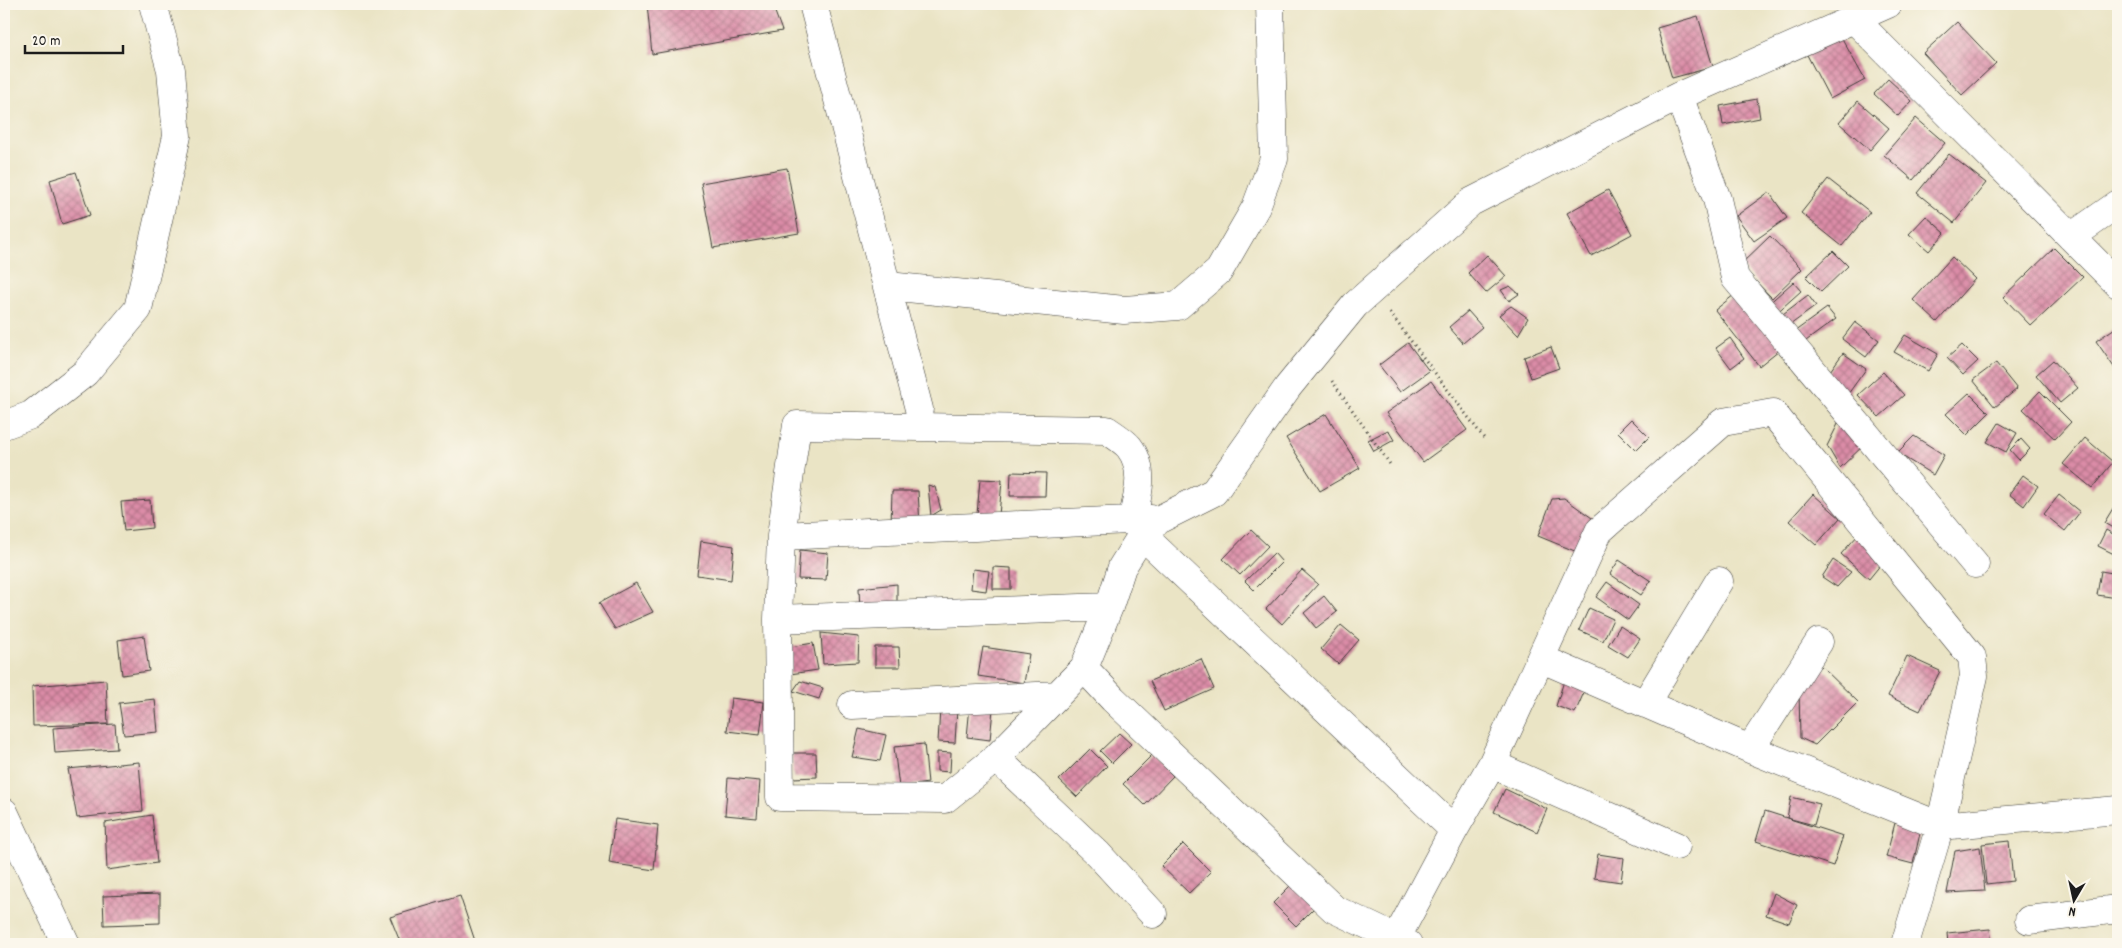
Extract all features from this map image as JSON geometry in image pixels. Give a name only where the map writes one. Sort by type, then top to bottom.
[{"type":"street","points":[[4,426],[31,415],[85,373],[138,309],[177,136],[171,70],[153,4]]},
{"type":"street","points":[[813,4],[919,409]]},
{"type":"street","points":[[888,286],[1124,310],[1178,306],[1219,271],[1256,207],[1274,159],[1270,4]]},
{"type":"street","points":[[781,536],[1145,525],[1214,492],[1288,387],[1355,306],[1471,202],[1679,96],[1888,4]]},
{"type":"street","points":[[1854,19],[2118,284]]},
{"type":"street","points":[[1679,96],[1717,199],[1735,278],[1975,564]]},
{"type":"street","points":[[2071,237],[2118,204]]},
{"type":"street","points":[[1084,668],[1113,699],[1334,909],[1402,942],[1454,830],[1492,764],[1599,532],[1723,422],[1773,413],[1972,657],[1974,676],[1940,826],[1905,944]]},
{"type":"street","points":[[1145,525],[1122,567],[1109,607],[1084,668],[996,758],[945,799],[780,797],[778,620],[781,536],[797,425],[1108,430],[1129,447],[1139,465],[1139,488],[1145,525],[1454,830]]},
{"type":"street","points":[[1645,704],[1719,581]]},
{"type":"street","points":[[778,620],[1109,607]]},
{"type":"street","points":[[1750,749],[1819,642]]},
{"type":"street","points":[[1542,659],[1750,749],[1940,826],[2118,810]]},
{"type":"street","points":[[852,705],[1058,694]]},
{"type":"street","points":[[996,758],[1098,854],[1153,914]]},
{"type":"street","points":[[1492,764],[1676,846]]},
{"type":"street","points":[[4,812],[66,944]]},
{"type":"street","points":[[2029,920],[2118,910]]},
{"type":"path","points":[[1373,290],[1486,441]]},
{"type":"path","points":[[1314,356],[1392,467]]},
{"type":"building","points":[[647,4],[772,4],[782,31],[652,54]]},
{"type":"building","points":[[1698,16],[1713,67],[1672,78],[1657,28]]},
{"type":"building","points":[[1957,22],[1996,63],[1962,95],[1923,53]]},
{"type":"building","points":[[1839,33],[1865,80],[1830,99],[1805,51]]},
{"type":"building","points":[[1888,79],[1912,101],[1898,116],[1874,94]]},
{"type":"building","points":[[1757,99],[1760,118],[1723,125],[1720,106]]},
{"type":"building","points":[[1858,101],[1889,128],[1870,150],[1839,123]]},
{"type":"building","points":[[1916,118],[1945,143],[1913,180],[1884,155]]},
{"type":"building","points":[[1949,154],[1986,183],[1954,223],[1917,193]]},
{"type":"building","points":[[787,168],[799,233],[713,248],[701,183]]},
{"type":"building","points":[[76,172],[90,215],[62,224],[50,180]]},
{"type":"building","points":[[1828,179],[1870,212],[1842,246],[1801,213]]},
{"type":"building","points":[[1608,190],[1632,234],[1591,256],[1567,213]]},
{"type":"building","points":[[1769,192],[1787,218],[1754,241],[1736,216]]},
{"type":"building","points":[[1926,216],[1945,233],[1929,251],[1909,234]]},
{"type":"building","points":[[1770,236],[1802,269],[1772,298],[1740,265]]},
{"type":"building","points":[[2054,248],[2083,277],[2031,326],[2003,297]]},
{"type":"building","points":[[1833,251],[1848,266],[1821,292],[1806,277]]},
{"type":"building","points":[[1487,255],[1506,276],[1486,293],[1468,273]]},
{"type":"building","points":[[1952,257],[1975,279],[1937,322],[1913,300]]},
{"type":"building","points":[[1793,282],[1801,291],[1773,316],[1765,307]]},
{"type":"building","points":[[1510,286],[1519,294],[1509,301],[1501,290]]},
{"type":"building","points":[[1739,291],[1784,346],[1759,366],[1715,310]]},
{"type":"building","points":[[1808,295],[1816,306],[1783,330],[1775,320]]},
{"type":"building","points":[[1511,306],[1528,318],[1518,335],[1499,315]]},
{"type":"building","points":[[1827,308],[1836,319],[1795,349],[1787,337]]},
{"type":"building","points":[[1468,311],[1482,327],[1463,343],[1449,327]]},
{"type":"building","points":[[1855,322],[1879,340],[1866,357],[1842,339]]},
{"type":"building","points":[[2118,326],[2118,373],[2096,341]]},
{"type":"building","points":[[1905,335],[1938,354],[1928,371],[1894,352]]},
{"type":"building","points":[[1730,338],[1744,358],[1731,368],[1716,348]]},
{"type":"building","points":[[1408,343],[1429,371],[1400,392],[1379,365]]},
{"type":"building","points":[[1962,345],[1978,361],[1963,375],[1947,358]]},
{"type":"building","points":[[1551,347],[1559,368],[1531,378],[1524,357]]},
{"type":"building","points":[[1843,353],[1866,369],[1848,394],[1825,378]]},
{"type":"building","points":[[2053,360],[2078,388],[2060,403],[2036,375]]},
{"type":"building","points":[[1996,363],[2017,389],[1995,407],[1973,380]]},
{"type":"building","points":[[1883,372],[1904,395],[1879,417],[1858,395]]},
{"type":"building","points":[[1431,381],[1467,430],[1423,462],[1386,413]]},
{"type":"building","points":[[2040,391],[2071,422],[2055,439],[2023,409]]},
{"type":"building","points":[[1969,393],[1989,413],[1967,435],[1946,414]]},
{"type":"building","points":[[1326,414],[1360,468],[1320,491],[1286,438]]},
{"type":"building","points":[[1842,416],[1868,441],[1840,468],[1827,446]]},
{"type":"building","points":[[1631,419],[1649,437],[1636,450],[1618,432]]},
{"type":"building","points":[[1999,423],[2017,433],[2006,452],[1987,442]]},
{"type":"building","points":[[1388,430],[1394,440],[1374,451],[1368,440]]},
{"type":"building","points":[[1914,436],[1944,455],[1933,475],[1897,453]]},
{"type":"building","points":[[2085,438],[2113,462],[2092,488],[2063,464]]},
{"type":"building","points":[[2021,439],[2030,449],[2019,460],[2010,450]]},
{"type":"building","points":[[1011,472],[1046,473],[1045,496],[1010,496]]},
{"type":"building","points":[[2023,475],[2038,486],[2024,506],[2009,494]]},
{"type":"building","points":[[980,479],[1002,480],[999,516],[977,515]]},
{"type":"building","points":[[928,485],[935,487],[941,510],[931,516]]},
{"type":"building","points":[[892,491],[918,491],[920,525],[891,524]]},
{"type":"building","points":[[1813,494],[1840,518],[1816,545],[1789,521]]},
{"type":"building","points":[[2059,495],[2080,512],[2065,531],[2044,514]]},
{"type":"building","points":[[1564,498],[1599,523],[1582,554],[1538,536],[1552,499]]},
{"type":"building","points":[[150,500],[152,528],[124,531],[121,502]]},
{"type":"building","points":[[2115,505],[2118,507],[2118,531],[2104,523]]},
{"type":"building","points":[[1251,530],[1268,546],[1240,575],[1223,559]]},
{"type":"building","points":[[2106,530],[2118,537],[2118,556],[2098,546]]},
{"type":"building","points":[[1859,534],[1886,558],[1869,579],[1841,554]]},
{"type":"building","points":[[701,541],[734,546],[731,580],[697,575]]},
{"type":"building","points":[[800,550],[828,553],[826,580],[798,579]]},
{"type":"building","points":[[1274,553],[1282,562],[1254,590],[1245,581]]},
{"type":"building","points":[[1619,560],[1651,581],[1641,595],[1610,574]]},
{"type":"building","points":[[1833,560],[1851,572],[1837,587],[1822,577]]},
{"type":"building","points":[[993,567],[1011,568],[1011,589],[993,589]]},
{"type":"building","points":[[973,569],[989,571],[986,591],[971,589]]},
{"type":"building","points":[[1302,570],[1318,584],[1282,624],[1266,609]]},
{"type":"building","points":[[2101,571],[2118,574],[2118,598],[2097,595]]},
{"type":"building","points":[[1607,582],[1639,605],[1628,620],[1596,597]]},
{"type":"building","points":[[636,583],[653,612],[615,629],[599,603]]},
{"type":"building","points":[[897,584],[897,615],[860,612],[859,588]]},
{"type":"building","points":[[1324,596],[1337,612],[1316,628],[1304,613]]},
{"type":"building","points":[[1589,608],[1613,619],[1603,641],[1579,630]]},
{"type":"building","points":[[1341,625],[1359,640],[1338,664],[1321,649]]},
{"type":"building","points":[[1620,626],[1640,639],[1628,657],[1608,645]]},
{"type":"building","points":[[821,633],[859,637],[858,662],[823,664]]},
{"type":"building","points":[[144,636],[149,671],[122,675],[118,640]]},
{"type":"building","points":[[813,643],[818,670],[790,674],[785,648]]},
{"type":"building","points":[[875,647],[899,647],[900,667],[875,667]]},
{"type":"building","points":[[983,647],[1029,654],[1024,683],[978,676]]},
{"type":"building","points":[[1907,656],[1940,671],[1920,711],[1888,696]]},
{"type":"building","points":[[1201,659],[1214,689],[1164,711],[1150,681]]},
{"type":"building","points":[[1820,665],[1858,702],[1815,745],[1800,738],[1799,689]]},
{"type":"building","points":[[1565,678],[1585,690],[1575,713],[1556,706]]},
{"type":"building","points":[[106,680],[108,724],[33,726],[32,686]]},
{"type":"building","points":[[800,681],[823,688],[819,699],[793,691]]},
{"type":"building","points":[[731,698],[764,702],[760,735],[727,731]]},
{"type":"building","points":[[155,699],[158,732],[124,735],[119,703]]},
{"type":"building","points":[[970,706],[993,709],[990,740],[967,737]]},
{"type":"building","points":[[940,709],[957,709],[955,743],[938,742]]},
{"type":"building","points":[[115,724],[117,749],[55,753],[53,728]]},
{"type":"building","points":[[859,729],[886,735],[880,761],[852,757]]},
{"type":"building","points":[[1119,733],[1131,744],[1112,763],[1100,751]]},
{"type":"building","points":[[924,744],[928,783],[899,787],[894,747]]},
{"type":"building","points":[[1090,749],[1107,766],[1077,797],[1059,780]]},
{"type":"building","points":[[937,752],[951,753],[950,772],[937,771]]},
{"type":"building","points":[[792,753],[816,753],[817,777],[793,778]]},
{"type":"building","points":[[1152,755],[1173,776],[1145,805],[1123,784]]},
{"type":"building","points":[[139,762],[143,811],[77,818],[68,769]]},
{"type":"building","points":[[728,778],[760,781],[757,818],[725,815]]},
{"type":"building","points":[[1505,789],[1547,809],[1537,832],[1494,812]]},
{"type":"building","points":[[1791,797],[1820,804],[1814,825],[1787,818]]},
{"type":"building","points":[[1765,811],[1843,836],[1833,866],[1756,841]]},
{"type":"building","points":[[152,815],[157,863],[107,870],[105,823]]},
{"type":"building","points":[[615,819],[658,825],[654,870],[609,863]]},
{"type":"building","points":[[1895,823],[1921,829],[1913,864],[1886,857]]},
{"type":"building","points":[[2009,841],[2013,881],[1986,884],[1982,844]]},
{"type":"building","points":[[1183,844],[1211,872],[1189,893],[1161,866]]},
{"type":"building","points":[[1980,847],[1985,891],[1947,893],[1955,851]]},
{"type":"building","points":[[1598,854],[1624,858],[1621,882],[1594,878]]},
{"type":"building","points":[[1292,884],[1315,907],[1296,926],[1273,903]]},
{"type":"building","points":[[1774,893],[1797,905],[1789,923],[1766,915]]},
{"type":"building","points":[[160,894],[160,923],[104,925],[103,896]]},
{"type":"building","points":[[460,896],[476,944],[401,944],[390,917]]},
{"type":"building","points":[[1990,929],[1992,944],[1948,944],[1947,933]]}]
